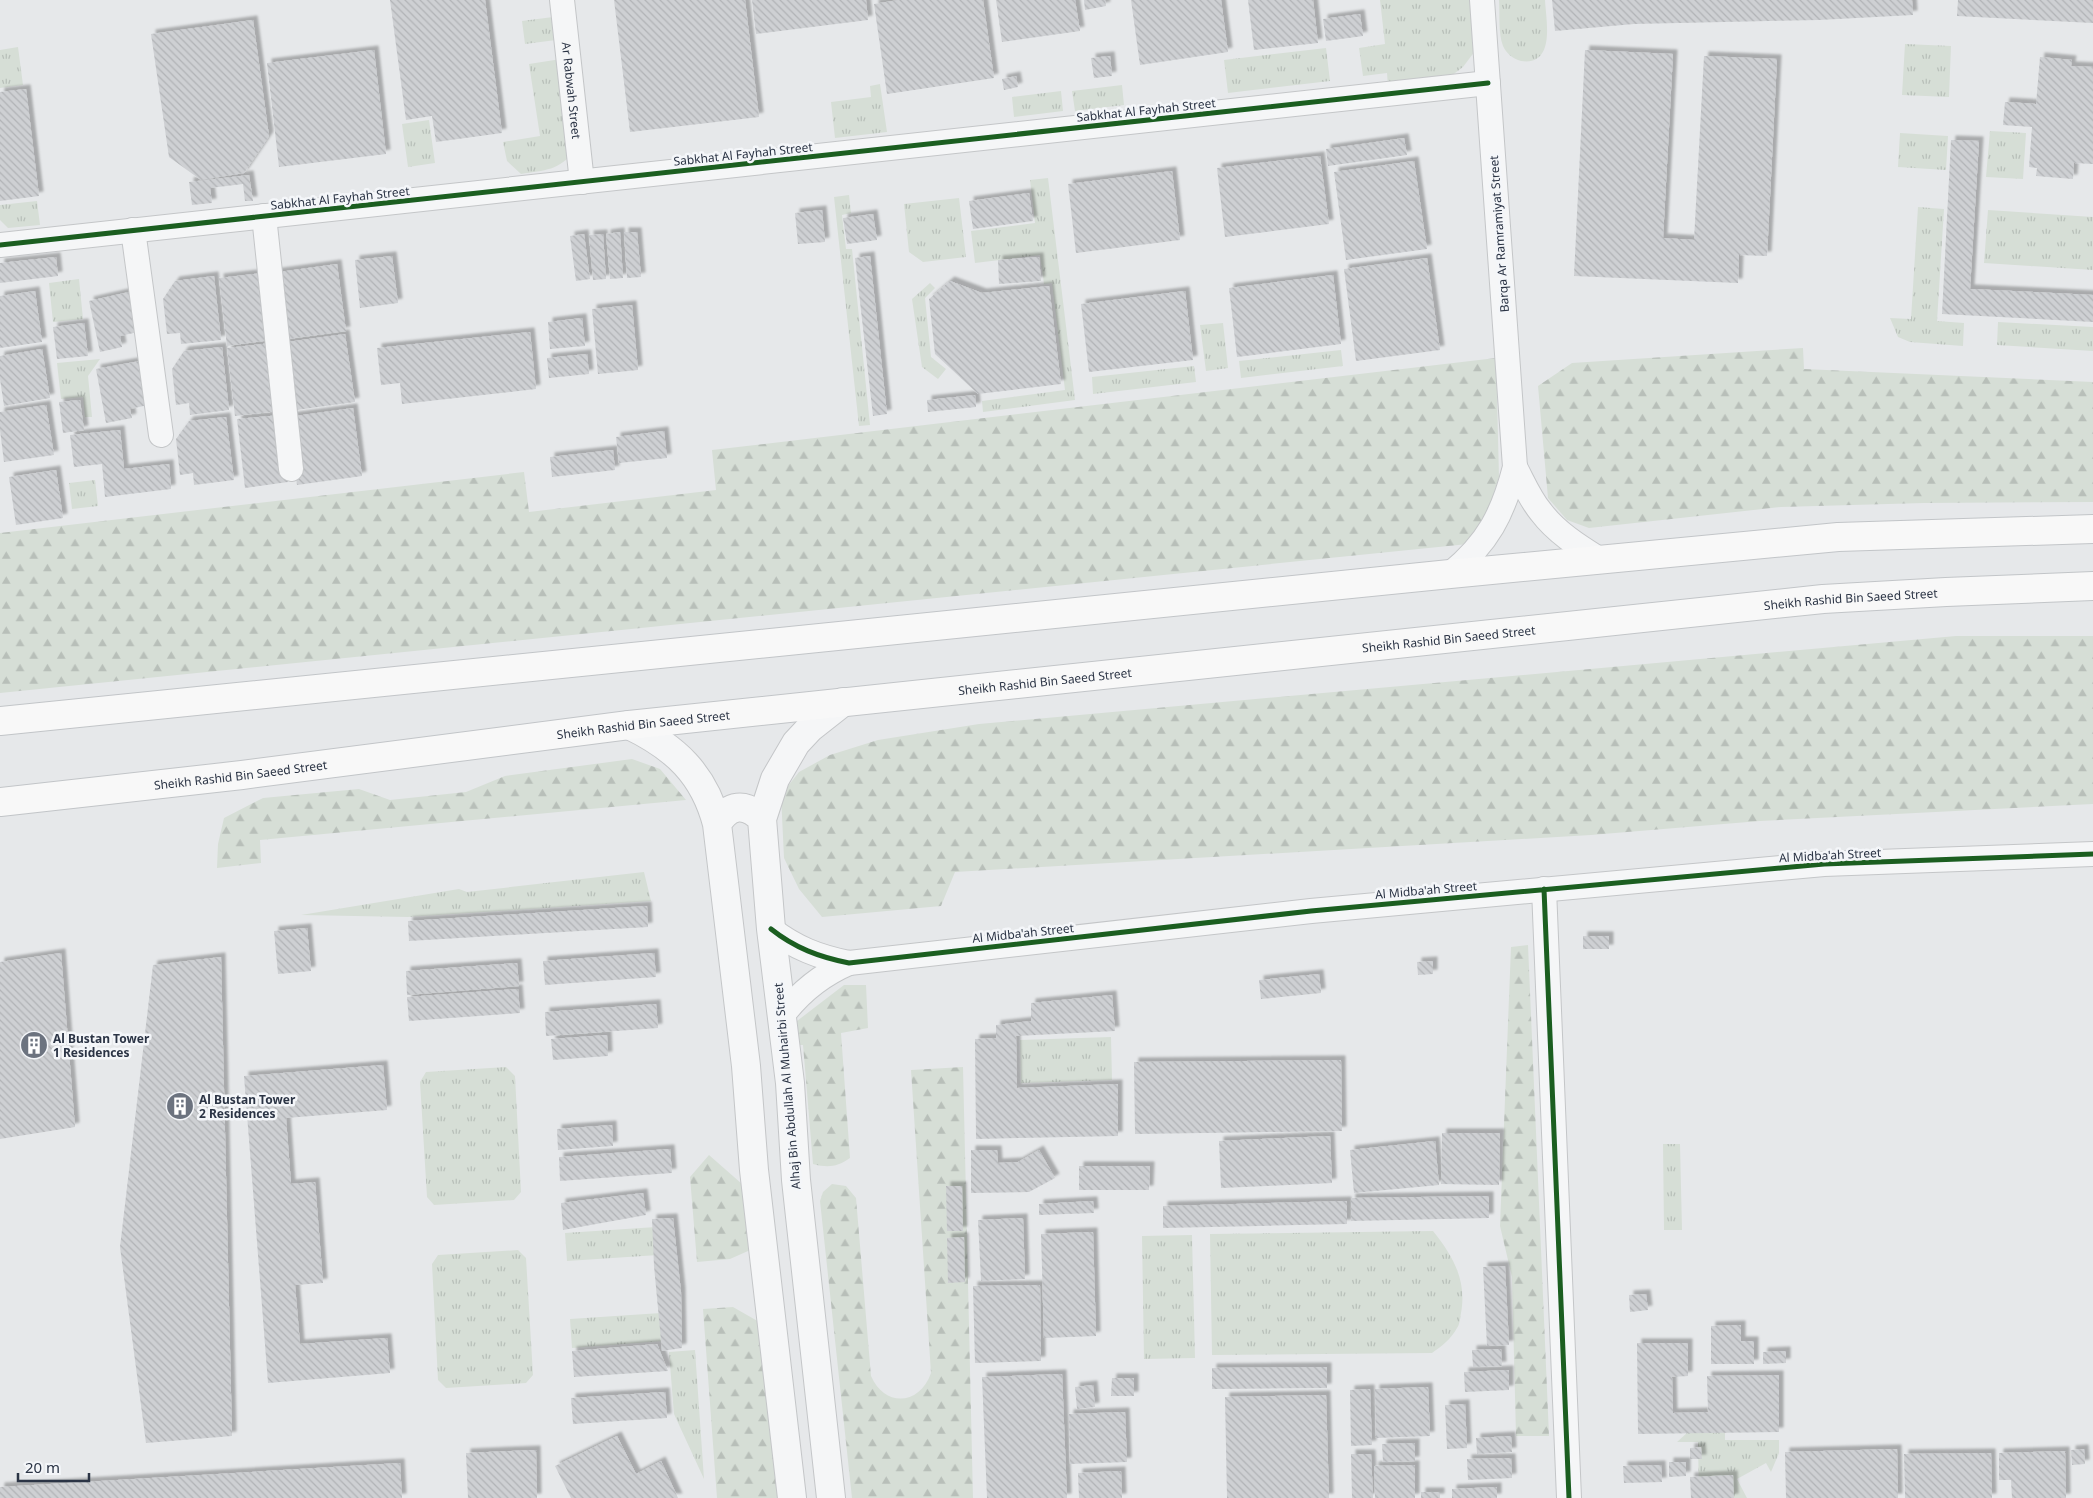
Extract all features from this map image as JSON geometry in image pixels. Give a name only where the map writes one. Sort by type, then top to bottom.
[{"type":"main road","points":[[0,721],[1599,559],[1838,537],[2093,529]]},
{"type":"main road","name":"Sheikh Rashid Bin Saeed Street","points":[[0,802],[242,775],[629,724],[1823,599],[2093,586]]},
{"type":"street","name":"Ar Rabwah Street","points":[[562,0],[582,182]]},
{"type":"street","name":"Barqa Ar Ramramiyat Street","points":[[1450,574],[1469,558],[1490,532],[1508,495],[1515,467],[1482,0]]},
{"type":"street","name":"Sabkhat Al Fayhah Street","points":[[0,245],[1488,83]]},
{"type":"street","points":[[264,216],[291,469]]},
{"type":"street","points":[[133,230],[160,435]]},
{"type":"street","name":"Barqa Ar Ramramiyat Street","points":[[1515,467],[1541,512],[1571,541],[1599,559]]},
{"type":"street","name":"Alhaj Bin Abdullah Al Muhairbi Street","points":[[831,1498],[797,1190],[790,1083],[772,929],[762,819],[775,779],[788,755],[810,728],[843,702]]},
{"type":"street","points":[[629,724],[669,748],[686,764],[700,782],[711,802],[717,824],[746,1066],[754,1170],[792,1498]]},
{"type":"street","points":[[717,824],[729,810],[738,807],[747,808],[762,819]]},
{"type":"street","name":"Al Midba'ah Street","points":[[772,929],[795,946],[808,952],[849,963],[1311,911],[1824,864],[2093,854]]},
{"type":"street","points":[[1544,890],[1569,1498]]},
{"type":"street","name":"Al Midba'ah Street","points":[[782,1016],[811,984],[849,963]]},
{"type":"green space","points":[[1380,0],[1471,0],[1475,51],[1463,67],[1447,79],[1388,86],[1387,73],[1363,76],[1359,48],[1385,44]]},
{"type":"green space","points":[[1499,0],[1545,0],[1547,29],[1544,49],[1540,56],[1532,61],[1521,61],[1506,51],[1500,35]]},
{"type":"green space","points":[[553,17],[556,40],[525,44],[522,21]]},
{"type":"green space","points":[[1905,44],[1951,46],[1949,97],[1902,95]]},
{"type":"green space","points":[[18,47],[23,85],[0,88],[0,50]]},
{"type":"green space","points":[[1326,48],[1330,81],[1228,93],[1224,60]]},
{"type":"green space","points":[[561,59],[575,150],[557,166],[521,174],[507,161],[503,142],[540,136],[529,64]]},
{"type":"green space","points":[[880,84],[887,132],[835,138],[831,102],[871,97],[870,86]]},
{"type":"green space","points":[[1122,85],[1124,105],[1075,111],[1072,91]]},
{"type":"green space","points":[[1061,91],[1063,111],[1014,117],[1012,97]]},
{"type":"green space","points":[[429,120],[435,163],[408,167],[402,124]]},
{"type":"green space","points":[[1990,131],[2026,133],[2023,179],[1986,177]]},
{"type":"green space","points":[[1900,133],[1948,136],[1946,170],[1898,167]]},
{"type":"green space","points":[[1048,178],[1075,400],[983,412],[982,401],[1065,390],[1052,283],[1044,284],[1040,255],[975,263],[971,231],[1035,223],[1030,180]]},
{"type":"green space","points":[[849,195],[851,213],[842,215],[846,249],[852,249],[870,425],[859,426],[834,197]]},
{"type":"green space","points":[[959,198],[966,257],[923,262],[909,252],[904,204]]},
{"type":"green space","points":[[37,201],[40,225],[8,228],[0,220],[0,205]]},
{"type":"green space","points":[[1918,207],[1944,209],[1937,321],[1964,323],[1963,346],[1910,342],[1898,337],[1890,318],[1911,319]]},
{"type":"green space","points":[[1988,210],[2093,217],[2093,270],[1984,263]]},
{"type":"green space","points":[[79,279],[83,319],[53,322],[49,283]]},
{"type":"green space","points":[[930,283],[935,288],[925,298],[931,357],[946,369],[938,379],[922,367],[912,299]]},
{"type":"green space","points":[[1998,322],[2093,327],[2093,351],[1997,345]]},
{"type":"green space","points":[[1223,323],[1228,368],[1206,371],[1200,325]]},
{"type":"green space","points":[[1803,348],[1804,369],[2093,382],[2093,502],[1924,503],[1781,507],[1589,528],[1567,520],[1548,498],[1538,386],[1572,363]]},
{"type":"green space","points":[[1341,350],[1343,366],[1241,378],[1239,361]]},
{"type":"green space","points":[[1496,358],[1499,477],[1478,543],[0,693],[0,533],[524,472],[529,512],[716,490],[712,450]]},
{"type":"green space","points":[[100,359],[88,376],[92,417],[85,417],[83,397],[61,399],[57,363]]},
{"type":"green space","points":[[1194,366],[1196,382],[1093,394],[1092,377]]},
{"type":"green space","points":[[95,480],[98,506],[72,509],[69,483]]},
{"type":"green space","points":[[1956,636],[2093,636],[2093,804],[1760,821],[1591,835],[955,872],[941,906],[822,917],[799,889],[784,858],[781,795],[799,772],[830,755],[878,740],[979,724]]},
{"type":"green space","points":[[632,759],[660,769],[686,800],[260,840],[261,863],[217,868],[218,844],[224,818],[263,798],[359,789],[390,800],[466,792],[505,776]]},
{"type":"green space","points":[[644,872],[651,901],[408,917],[301,915],[459,889],[467,892]]},
{"type":"green space","points":[[1528,945],[1549,1436],[1516,1436],[1512,1277],[1500,1226],[1511,947]]},
{"type":"green space","points":[[844,985],[866,985],[868,1028],[841,1033],[850,1158],[837,1165],[823,1166],[813,1164],[803,1045],[798,1045],[797,1021]]},
{"type":"green space","points":[[1111,1037],[1112,1080],[1021,1083],[1020,1040]]},
{"type":"green space","points":[[506,1067],[515,1076],[521,1192],[514,1200],[434,1205],[427,1197],[420,1082],[426,1072]]},
{"type":"green space","points":[[963,1067],[973,1498],[852,1498],[820,1201],[823,1192],[832,1184],[846,1186],[856,1198],[871,1376],[885,1394],[893,1398],[911,1396],[926,1384],[931,1373],[911,1070]]},
{"type":"green space","points":[[1663,1144],[1680,1144],[1682,1230],[1664,1230]]},
{"type":"green space","points":[[709,1155],[750,1191],[757,1247],[730,1259],[697,1262],[690,1177]]},
{"type":"green space","points":[[656,1227],[658,1255],[567,1261],[565,1233]]},
{"type":"green space","points":[[1433,1231],[1447,1250],[1457,1269],[1462,1290],[1462,1301],[1460,1321],[1455,1332],[1443,1345],[1432,1353],[1212,1355],[1210,1234]]},
{"type":"green space","points":[[1192,1235],[1195,1358],[1144,1359],[1142,1236]]},
{"type":"green space","points":[[518,1250],[526,1258],[533,1375],[526,1383],[446,1388],[438,1380],[432,1264],[438,1255]]},
{"type":"green space","points":[[733,1307],[766,1326],[781,1498],[717,1498],[703,1309]]},
{"type":"green space","points":[[661,1313],[663,1341],[572,1348],[570,1319]]},
{"type":"green space","points":[[695,1350],[704,1479],[674,1414],[669,1352]]},
{"type":"green space","points":[[1725,1416],[1725,1440],[1779,1440],[1779,1453],[1771,1472],[1766,1463],[1737,1479],[1747,1498],[1699,1498],[1698,1442],[1677,1442],[1699,1422]]},
{"type":"building","points":[[390,0],[485,0],[502,133],[436,142],[432,116],[406,120]]},
{"type":"building","points":[[614,0],[745,0],[759,117],[630,132]]},
{"type":"building","points":[[752,0],[866,0],[868,20],[756,34]]},
{"type":"building","points":[[899,0],[983,0],[994,78],[887,94],[874,4]]},
{"type":"building","points":[[996,0],[1075,0],[1080,31],[1002,42]]},
{"type":"building","points":[[1084,0],[1105,0],[1106,6],[1085,10]]},
{"type":"building","points":[[1131,0],[1221,0],[1228,52],[1140,65]]},
{"type":"building","points":[[1248,0],[1313,0],[1318,43],[1254,50]]},
{"type":"building","points":[[1552,0],[1912,0],[1913,15],[1819,20],[1634,24],[1555,31]]},
{"type":"building","points":[[1958,0],[2093,0],[2093,23],[1957,16]]},
{"type":"building","points":[[1360,14],[1363,36],[1326,41],[1323,19]]},
{"type":"building","points":[[253,20],[269,136],[244,173],[201,180],[169,157],[151,34]]},
{"type":"building","points":[[374,50],[386,154],[279,167],[267,63]]},
{"type":"building","points":[[1585,50],[1673,54],[1663,238],[1694,240],[1704,56],[1777,59],[1767,256],[1739,255],[1738,283],[1574,276]]},
{"type":"building","points":[[1110,56],[1112,76],[1094,78],[1091,58]]},
{"type":"building","points":[[2040,57],[2072,60],[2071,66],[2093,67],[2093,164],[2074,163],[2073,179],[2036,176],[2037,168],[2029,167],[2032,127],[2003,125],[2005,102],[2036,104]]},
{"type":"building","points":[[1016,76],[1018,87],[1004,90],[1002,79]]},
{"type":"building","points":[[26,89],[39,196],[0,201],[0,92]]},
{"type":"building","points":[[1404,138],[1407,155],[1328,166],[1326,149]]},
{"type":"building","points":[[1951,140],[1979,141],[1970,289],[2093,295],[2093,322],[1942,314]]},
{"type":"building","points":[[1320,156],[1329,224],[1225,237],[1217,168]]},
{"type":"building","points":[[1414,161],[1427,249],[1346,260],[1334,172]]},
{"type":"building","points":[[1172,171],[1180,240],[1076,253],[1068,184]]},
{"type":"building","points":[[249,175],[253,201],[245,201],[243,184],[210,188],[212,203],[192,205],[189,182]]},
{"type":"building","points":[[1029,193],[1033,221],[973,229],[969,201]]},
{"type":"building","points":[[822,210],[825,242],[798,244],[795,213]]},
{"type":"building","points":[[873,214],[877,240],[847,244],[843,218]]},
{"type":"building","points":[[620,232],[623,278],[610,279],[606,234]]},
{"type":"building","points":[[624,232],[637,232],[641,277],[627,278]]},
{"type":"building","points":[[584,234],[590,279],[576,281],[570,236]]},
{"type":"building","points":[[603,234],[606,279],[593,280],[589,235]]},
{"type":"building","points":[[392,256],[398,303],[360,308],[355,260]]},
{"type":"building","points":[[870,256],[887,414],[873,416],[855,258]]},
{"type":"building","points":[[56,257],[58,276],[0,283],[0,263]]},
{"type":"building","points":[[1039,257],[1041,281],[999,284],[998,260]]},
{"type":"building","points":[[1427,258],[1440,350],[1356,361],[1344,269]]},
{"type":"building","points":[[337,264],[346,331],[281,340],[272,273]]},
{"type":"building","points":[[263,273],[271,340],[227,346],[219,278]]},
{"type":"building","points":[[1333,275],[1341,344],[1237,357],[1229,288]]},
{"type":"building","points":[[214,276],[221,340],[181,344],[180,333],[167,334],[163,299],[175,281]]},
{"type":"building","points":[[950,281],[982,293],[1049,286],[1061,384],[978,394],[935,354],[929,299]]},
{"type":"building","points":[[35,291],[42,342],[0,348],[0,296]]},
{"type":"building","points":[[1185,291],[1193,360],[1089,372],[1081,304]]},
{"type":"building","points":[[129,292],[138,332],[120,336],[122,347],[100,352],[89,301]]},
{"type":"building","points":[[632,305],[638,370],[598,374],[592,309]]},
{"type":"building","points":[[582,318],[585,346],[550,349],[548,322]]},
{"type":"building","points":[[84,323],[88,356],[57,359],[53,327]]},
{"type":"building","points":[[530,332],[536,389],[402,404],[400,383],[381,385],[377,348]]},
{"type":"building","points":[[345,334],[355,402],[289,411],[280,343]]},
{"type":"building","points":[[271,343],[279,411],[235,416],[227,348]]},
{"type":"building","points":[[222,347],[229,410],[190,415],[189,403],[176,405],[172,369],[184,351]]},
{"type":"building","points":[[42,349],[50,398],[4,406],[0,379],[0,356]]},
{"type":"building","points":[[587,354],[589,374],[549,378],[547,358]]},
{"type":"building","points":[[140,361],[148,405],[130,409],[132,418],[106,423],[96,369]]},
{"type":"building","points":[[975,395],[976,407],[928,412],[927,400]]},
{"type":"building","points":[[80,400],[84,430],[63,433],[59,402]]},
{"type":"building","points":[[46,405],[54,455],[4,462],[0,412]]},
{"type":"building","points":[[353,408],[362,476],[297,485],[288,417]]},
{"type":"building","points":[[281,415],[288,482],[245,488],[237,419]]},
{"type":"building","points":[[226,417],[234,480],[194,485],[193,473],[180,475],[176,439],[189,421]]},
{"type":"building","points":[[120,430],[124,469],[169,464],[171,489],[105,497],[102,464],[74,467],[70,435]]},
{"type":"building","points":[[664,431],[667,458],[619,463],[616,437]]},
{"type":"building","points":[[613,450],[615,470],[552,477],[550,457]]},
{"type":"building","points":[[56,470],[63,518],[16,525],[9,477]]},
{"type":"building","points":[[647,906],[648,927],[409,941],[408,921]]},
{"type":"building","points":[[307,928],[311,971],[278,974],[274,931]]},
{"type":"building","points":[[1583,936],[1609,936],[1609,949],[1583,949]]},
{"type":"building","name":"Al Bustan Tower 1 Residences","points":[[61,953],[75,1127],[0,1139],[0,962]]},
{"type":"building","points":[[654,953],[656,977],[545,985],[543,961]]},
{"type":"building","name":"Al Bustan Tower 2 Residences","points":[[221,957],[232,1436],[146,1443],[120,1247],[153,965]]},
{"type":"building","points":[[1433,961],[1433,974],[1418,975],[1417,962]]},
{"type":"building","points":[[517,963],[519,986],[407,995],[406,971]]},
{"type":"building","points":[[1319,974],[1321,993],[1261,999],[1259,980]]},
{"type":"building","points":[[518,989],[520,1013],[409,1021],[407,997]]},
{"type":"building","points":[[1112,995],[1115,1031],[1016,1036],[1017,1088],[1118,1084],[1118,1136],[976,1139],[975,1039],[996,1038],[996,1025],[1031,1021],[1031,1003]]},
{"type":"building","points":[[656,1004],[658,1028],[546,1036],[545,1012]]},
{"type":"building","points":[[607,1035],[608,1056],[553,1060],[551,1039]]},
{"type":"building","points":[[1341,1060],[1342,1131],[1135,1134],[1134,1062]]},
{"type":"building","points":[[383,1065],[387,1110],[286,1118],[291,1184],[315,1182],[323,1283],[295,1285],[300,1344],[387,1338],[390,1373],[268,1383],[244,1076]]},
{"type":"building","points":[[612,1125],[613,1146],[558,1150],[557,1129]]},
{"type":"building","points":[[1442,1133],[1500,1133],[1499,1185],[1441,1184]]},
{"type":"building","points":[[1330,1136],[1332,1183],[1221,1188],[1219,1141]]},
{"type":"building","points":[[1435,1141],[1439,1185],[1354,1193],[1350,1150]]},
{"type":"building","points":[[670,1149],[672,1173],[560,1181],[559,1157]]},
{"type":"building","points":[[971,1150],[997,1150],[998,1163],[1018,1162],[1039,1150],[1055,1178],[1029,1192],[971,1193]]},
{"type":"building","points":[[1079,1166],[1150,1166],[1149,1190],[1079,1190]]},
{"type":"building","points":[[946,1186],[962,1186],[963,1231],[947,1231]]},
{"type":"building","points":[[643,1193],[646,1215],[563,1230],[561,1203]]},
{"type":"building","points":[[1489,1196],[1489,1218],[1351,1221],[1351,1198]]},
{"type":"building","points":[[1093,1201],[1094,1213],[1039,1215],[1039,1204]]},
{"type":"building","points":[[1347,1201],[1347,1224],[1163,1228],[1163,1206]]},
{"type":"building","points":[[673,1218],[681,1292],[682,1348],[662,1351],[654,1266],[652,1219]]},
{"type":"building","points":[[1023,1218],[1025,1279],[981,1281],[978,1220]]},
{"type":"building","points":[[1093,1232],[1096,1336],[1044,1338],[1041,1234]]},
{"type":"building","points":[[964,1237],[965,1282],[948,1283],[947,1238]]},
{"type":"building","points":[[1505,1266],[1509,1345],[1487,1346],[1483,1267]]},
{"type":"building","points":[[1040,1285],[1041,1361],[975,1363],[973,1286]]},
{"type":"building","points":[[1646,1294],[1648,1310],[1630,1312],[1629,1295]]},
{"type":"building","points":[[1741,1325],[1741,1341],[1754,1341],[1754,1364],[1711,1364],[1711,1326]]},
{"type":"building","points":[[1637,1343],[1688,1343],[1688,1376],[1672,1377],[1673,1413],[1708,1412],[1707,1376],[1779,1375],[1779,1432],[1638,1434]]},
{"type":"building","points":[[657,1344],[668,1371],[574,1377],[572,1351]]},
{"type":"building","points":[[1501,1349],[1502,1366],[1473,1367],[1472,1350]]},
{"type":"building","points":[[1786,1351],[1786,1363],[1763,1364],[1763,1352]]},
{"type":"building","points":[[1327,1367],[1327,1388],[1212,1389],[1212,1368]]},
{"type":"building","points":[[1509,1370],[1509,1390],[1465,1392],[1464,1372]]},
{"type":"building","points":[[1062,1374],[1067,1498],[987,1498],[982,1377]]},
{"type":"building","points":[[1112,1378],[1134,1378],[1134,1396],[1111,1396]]},
{"type":"building","points":[[1093,1385],[1095,1407],[1077,1409],[1075,1387]]},
{"type":"building","points":[[1428,1387],[1430,1436],[1376,1438],[1375,1389]]},
{"type":"building","points":[[1370,1389],[1372,1445],[1351,1446],[1350,1390]]},
{"type":"building","points":[[665,1392],[667,1418],[573,1424],[571,1398]]},
{"type":"building","points":[[1326,1395],[1329,1498],[1227,1498],[1225,1397]]},
{"type":"building","points":[[1465,1404],[1467,1448],[1447,1449],[1445,1405]]},
{"type":"building","points":[[1125,1412],[1127,1462],[1070,1464],[1069,1414]]},
{"type":"building","points":[[617,1436],[636,1474],[661,1461],[678,1498],[571,1498],[555,1466]]},
{"type":"building","points":[[1511,1436],[1512,1452],[1477,1454],[1476,1438]]},
{"type":"building","points":[[1415,1443],[1415,1461],[1383,1462],[1382,1444]]},
{"type":"building","points":[[1701,1447],[1702,1459],[1690,1459],[1690,1448]]},
{"type":"building","points":[[1897,1449],[1898,1498],[1786,1498],[1785,1452]]},
{"type":"building","points":[[2084,1449],[2085,1464],[2072,1465],[2071,1450]]},
{"type":"building","points":[[536,1450],[537,1498],[468,1498],[466,1453]]},
{"type":"building","points":[[2065,1451],[2066,1498],[2012,1498],[2011,1480],[1999,1480],[1999,1453]]},
{"type":"building","points":[[1991,1453],[1992,1498],[1905,1498],[1904,1454]]},
{"type":"building","points":[[1351,1454],[1371,1454],[1373,1498],[1352,1498]]},
{"type":"building","points":[[1511,1458],[1512,1478],[1468,1480],[1467,1459]]},
{"type":"building","points":[[1669,1462],[1686,1462],[1686,1476],[1669,1477]]},
{"type":"building","points":[[400,1463],[402,1498],[0,1498],[0,1487]]},
{"type":"building","points":[[1415,1465],[1415,1498],[1375,1498],[1374,1466]]},
{"type":"building","points":[[1661,1465],[1662,1482],[1624,1483],[1623,1466]]},
{"type":"building","points":[[1121,1471],[1122,1498],[1079,1498],[1078,1473]]},
{"type":"building","points":[[1733,1475],[1734,1498],[1691,1498],[1690,1477]]},
{"type":"building","points":[[1497,1487],[1497,1498],[1452,1498],[1452,1489]]},
{"type":"building","points":[[1421,1492],[1440,1492],[1440,1498],[1421,1498]]},
{"type":"cycle path","points":[[0,245],[1488,83]]},
{"type":"cycle path","points":[[771,929],[808,951],[849,963],[1311,911],[1824,864],[2093,854]]},
{"type":"cycle path","points":[[1544,889],[1569,1498]]},
{"type":"place","name":"Al Bustan Tower 1 Residences","points":[[34,1045]]},
{"type":"place","name":"Al Bustan Tower 2 Residences","points":[[180,1106]]}]
